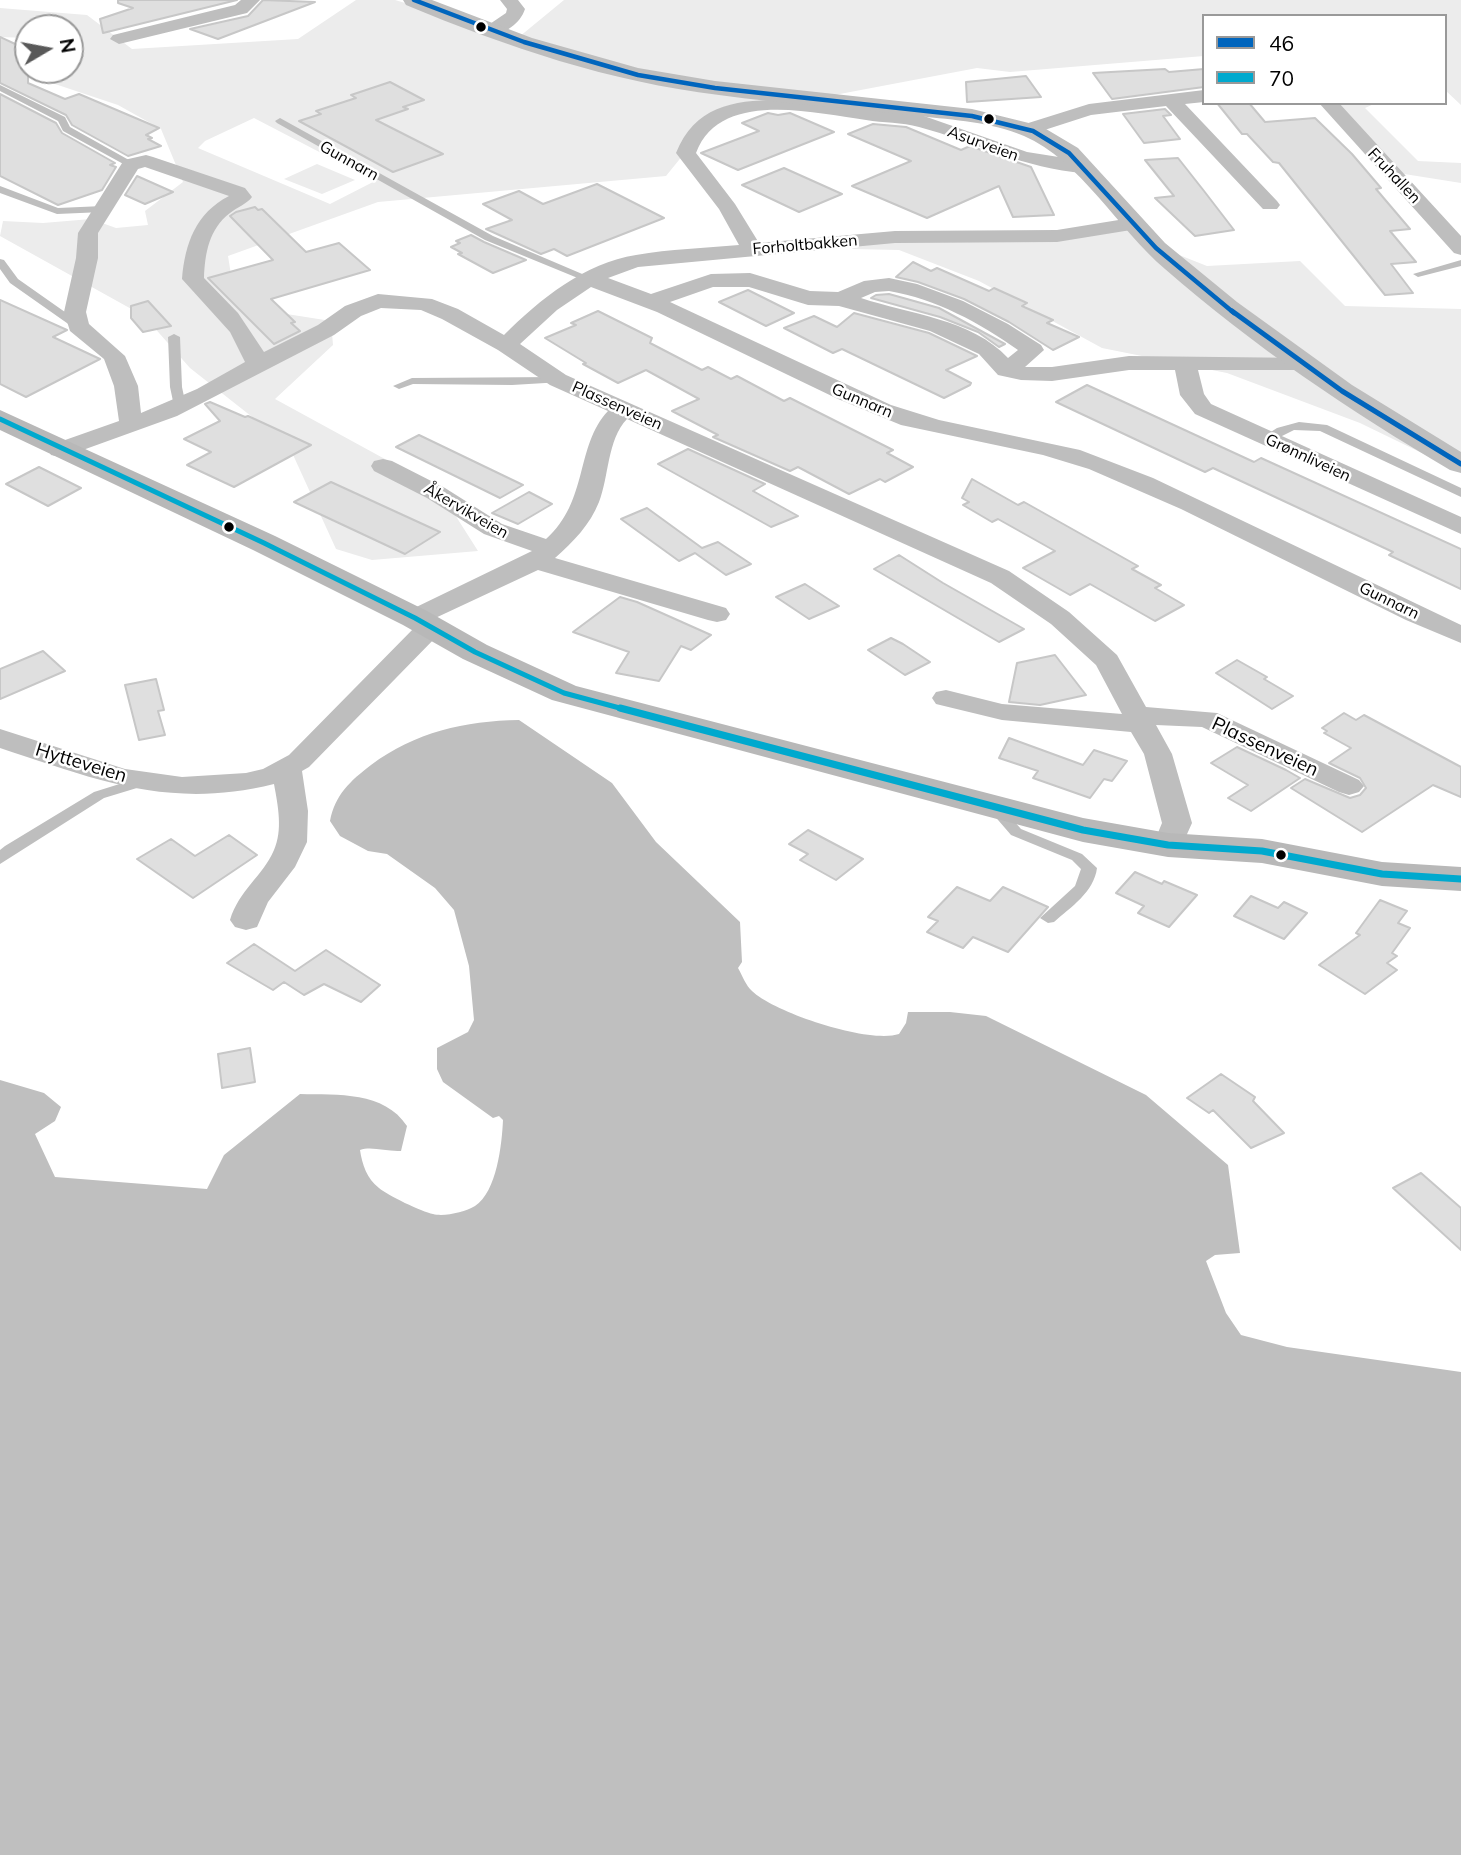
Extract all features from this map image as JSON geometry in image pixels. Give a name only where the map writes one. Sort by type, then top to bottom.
[{"type":"main road","points":[[0,419],[60,450],[264,543],[564,693],[1083,830],[1168,845],[1262,852],[1382,874],[1461,879]]},
{"type":"street","points":[[118,39],[241,9],[251,0]]},
{"type":"street","points":[[414,0],[489,30],[606,66],[665,80],[931,110],[1030,130],[1064,147],[1084,167],[1131,225],[1190,276],[1301,363],[1412,436],[1461,464]]},
{"type":"street","points":[[489,30],[515,15],[516,9],[509,0]]},
{"type":"street","points":[[1030,130],[1089,110],[1202,96]]},
{"type":"street","points":[[1170,99],[1270,205]]},
{"type":"street","name":"Fruhallen","points":[[1330,105],[1461,249]]},
{"type":"street","name":"Asurveien","points":[[752,250],[728,208],[686,153],[692,136],[711,119],[738,109],[783,106],[920,121],[1035,163],[1056,167],[1084,167]]},
{"type":"street","points":[[131,425],[126,386],[114,356],[78,326],[75,312],[87,258],[88,233],[131,164],[146,161],[238,192],[242,197],[223,206],[205,224],[194,256],[193,279],[222,308],[251,345],[257,364]]},
{"type":"street","name":"Forholtbakken","points":[[506,345],[570,289],[636,261],[922,236],[1057,236],[1131,225]]},
{"type":"street","points":[[652,301],[711,281],[736,278],[770,285],[808,298],[841,299],[897,317],[937,326],[987,349],[1006,370],[1023,376],[1126,363],[1185,362],[1250,366],[1301,363]]},
{"type":"street","name":"Gunnarn","points":[[589,279],[652,301],[843,393],[915,423],[958,434],[1045,448],[1097,463],[1225,520],[1461,635]]},
{"type":"street","points":[[841,299],[874,285],[935,296],[988,322],[1033,350],[1006,370]]},
{"type":"street","name":"Plassenveien","points":[[60,450],[180,406],[326,330],[367,304],[378,301],[424,304],[506,345],[558,380],[1000,577],[1060,618],[1107,661],[1158,754],[1177,823],[1168,845]]},
{"type":"street","name":"Grønnliveien","points":[[1185,362],[1192,395],[1203,409],[1461,526]]},
{"type":"street","points":[[422,623],[544,554],[568,533],[586,503],[611,422],[624,408]]},
{"type":"street","name":"Åkervikveien","points":[[383,466],[436,492],[493,529],[544,554],[556,568],[717,614]]},
{"type":"street","name":"Hytteveien","points":[[0,738],[121,778],[182,786],[246,782],[288,770],[422,623]]},
{"type":"street","points":[[946,698],[1002,712],[1140,719]]},
{"type":"street","name":"Plassenveien","points":[[1140,719],[1207,719],[1349,786]]},
{"type":"street","points":[[247,920],[254,899],[290,850],[294,832],[288,770]]},
{"type":"lane","points":[[1,88],[62,119],[66,129],[131,164]]},
{"type":"lane","name":"Gunnarn","points":[[280,121],[489,238],[589,279]]},
{"type":"lane","points":[[0,189],[57,211],[103,209]]},
{"type":"lane","points":[[0,262],[14,281],[78,326]]},
{"type":"lane","points":[[1418,274],[1461,263]]},
{"type":"lane","points":[[174,337],[176,387],[180,406]]},
{"type":"lane","points":[[399,386],[412,381],[558,380]]},
{"type":"lane","points":[[1266,439],[1287,426],[1323,428],[1461,493]]},
{"type":"lane","points":[[0,859],[10,849],[99,795],[145,781]]},
{"type":"lane","points":[[993,806],[1016,832],[1077,857],[1088,868],[1089,874],[1075,894],[1048,918]]},
{"type":"shaded area","points":[[356,0],[395,0],[519,37],[564,0],[1461,0],[1461,105],[1447,92],[1447,14],[1202,14],[1202,56],[1010,72],[977,68],[713,118],[666,176],[378,202],[228,256],[236,306],[331,321],[333,345],[275,399],[438,488],[478,551],[372,560],[336,549],[289,446],[190,368],[144,316],[0,236],[3,221],[43,223],[91,219],[116,228],[148,225],[145,211],[183,182],[161,129],[118,105],[55,84],[84,84],[84,15],[132,49],[298,39]],"holes":[[[254,118],[375,181],[330,204],[198,148],[205,141]]]},
{"type":"shaded area","points":[[0,8],[75,14],[14,14],[14,38],[0,37]]},
{"type":"shaded area","points":[[1334,105],[1372,105],[1365,108],[1418,161],[1461,163],[1461,183],[1398,173]]},
{"type":"shaded area","points":[[317,164],[355,180],[322,194],[284,179]]},
{"type":"shaded area","points":[[1129,222],[1159,247],[1207,266],[1300,261],[1345,306],[1461,309],[1461,472],[1360,423],[1227,373],[1102,348],[979,281],[899,250],[851,249],[884,238],[1030,237]]},
{"type":"shaded area","points":[[519,720],[612,783],[656,842],[740,922],[742,962],[738,968],[750,989],[764,1000],[801,1017],[867,1035],[899,1034],[906,1023],[908,1012],[950,1012],[986,1016],[1146,1095],[1228,1165],[1240,1253],[1215,1255],[1206,1261],[1226,1313],[1241,1335],[1287,1347],[1461,1372],[1461,1855],[0,1855],[0,1080],[44,1093],[61,1107],[55,1121],[35,1134],[55,1177],[207,1189],[224,1155],[300,1094],[344,1095],[386,1106],[407,1126],[401,1151],[360,1150],[366,1171],[379,1188],[405,1203],[433,1214],[454,1213],[475,1206],[489,1190],[493,1179],[500,1154],[503,1120],[499,1116],[493,1118],[443,1082],[437,1069],[437,1048],[468,1032],[474,1020],[469,966],[454,910],[435,888],[387,854],[368,851],[340,836],[330,821],[340,796],[350,783],[371,765],[405,744],[441,730],[460,726]]},
{"type":"building","points":[[118,0],[237,0],[103,33],[100,19],[133,8],[118,3]]},
{"type":"building","points":[[263,0],[315,2],[218,39],[190,29],[248,16]]},
{"type":"building","points":[[0,37],[14,44],[14,84],[30,84],[65,99],[79,94],[159,128],[146,135],[161,146],[128,156],[72,125],[66,115],[0,83]]},
{"type":"building","points":[[1202,69],[1202,87],[1112,99],[1093,73]]},
{"type":"building","points":[[1026,76],[1041,97],[967,102],[966,82]]},
{"type":"building","points":[[390,82],[424,100],[403,107],[408,109],[376,120],[443,154],[393,172],[299,121],[321,114],[316,111],[356,98],[351,95]]},
{"type":"building","points":[[0,94],[56,123],[62,133],[115,163],[110,165],[116,167],[102,190],[58,205],[0,176]]},
{"type":"building","points":[[1219,105],[1251,105],[1265,122],[1315,118],[1352,154],[1381,188],[1376,189],[1410,229],[1390,231],[1416,262],[1391,264],[1413,293],[1385,295],[1279,163],[1273,162],[1247,134],[1242,134]]},
{"type":"building","points":[[1165,109],[1171,115],[1163,116],[1180,139],[1144,143],[1123,114]]},
{"type":"building","points":[[768,113],[790,113],[834,132],[738,170],[701,153],[759,131],[742,123]]},
{"type":"building","points":[[873,124],[906,127],[961,150],[970,146],[1031,167],[1054,215],[1013,217],[999,186],[927,218],[852,186],[911,161],[848,134]]},
{"type":"building","points":[[1178,158],[1234,230],[1195,236],[1155,198],[1174,196],[1145,160]]},
{"type":"building","points":[[784,168],[842,194],[799,212],[742,185]]},
{"type":"building","points":[[137,176],[173,192],[145,204],[125,195]]},
{"type":"building","points":[[597,184],[664,218],[567,256],[554,249],[541,254],[486,229],[512,220],[483,204],[519,191],[543,204]]},
{"type":"building","points":[[255,207],[262,209],[306,252],[339,243],[370,270],[271,299],[295,322],[291,323],[300,331],[274,344],[208,278],[273,260],[230,216]]},
{"type":"building","points":[[471,235],[526,260],[493,273],[458,254],[462,253],[451,247],[460,243],[456,241]]},
{"type":"building","points":[[913,262],[931,271],[937,268],[989,291],[994,288],[1027,303],[1022,306],[1053,320],[1047,323],[1079,337],[1053,350],[1009,322],[964,299],[896,277]]},
{"type":"building","points":[[748,290],[794,313],[766,326],[719,302]]},
{"type":"building","points":[[889,294],[939,308],[1005,344],[999,347],[978,332],[940,317],[871,298]]},
{"type":"building","points":[[0,300],[67,330],[53,337],[100,359],[26,397],[0,384]]},
{"type":"building","points":[[148,301],[171,326],[143,332],[131,318],[131,306]]},
{"type":"building","points":[[598,311],[652,338],[650,343],[702,370],[708,367],[731,379],[737,376],[784,401],[790,398],[893,450],[887,453],[913,467],[885,482],[880,479],[849,494],[798,467],[790,471],[713,437],[718,435],[672,411],[699,399],[646,370],[618,383],[583,364],[586,363],[545,338],[576,325],[571,323]]},
{"type":"building","points":[[854,313],[929,333],[977,356],[946,370],[971,383],[970,385],[944,398],[842,349],[833,353],[784,328],[814,316],[837,327]]},
{"type":"building","points":[[1087,385],[1254,462],[1261,458],[1461,549],[1461,589],[1389,555],[1393,552],[1213,468],[1205,472],[1056,402]]},
{"type":"building","points":[[210,402],[311,445],[234,487],[187,465],[211,452],[184,439],[220,421],[205,404]]},
{"type":"building","points":[[419,435],[523,485],[500,498],[396,447]]},
{"type":"building","points":[[688,449],[765,484],[753,491],[798,516],[771,527],[658,464]]},
{"type":"building","points":[[39,467],[81,488],[48,506],[6,484]]},
{"type":"building","points":[[972,479],[1018,505],[1024,502],[1138,566],[1132,569],[1161,585],[1155,588],[1184,605],[1155,621],[1090,584],[1070,595],[1023,568],[1055,551],[998,519],[992,522],[963,505],[969,502],[962,498]]},
{"type":"building","points":[[331,482],[440,532],[405,554],[294,502]]},
{"type":"building","points":[[529,492],[552,504],[518,524],[492,513]]},
{"type":"building","points":[[647,508],[702,548],[718,542],[751,564],[726,575],[695,553],[679,561],[621,519]]},
{"type":"building","points":[[899,555],[1024,629],[999,642],[874,569]]},
{"type":"building","points":[[805,584],[839,606],[809,619],[776,597]]},
{"type":"building","points":[[620,597],[711,635],[691,650],[681,646],[659,681],[616,673],[629,652],[573,632]]},
{"type":"building","points":[[891,638],[930,662],[905,675],[868,650]]},
{"type":"building","points":[[43,651],[65,671],[0,699],[0,669]]},
{"type":"building","points":[[1055,655],[1086,695],[1040,705],[1009,702],[1017,663]]},
{"type":"building","points":[[1237,660],[1293,696],[1272,709],[1216,673]]},
{"type":"building","points":[[156,679],[164,710],[158,711],[165,735],[139,740],[125,685]]},
{"type":"building","points":[[1344,713],[1356,720],[1364,715],[1461,767],[1461,797],[1433,785],[1362,832],[1291,788],[1305,779],[1350,798],[1360,795],[1366,788],[1360,778],[1329,763],[1351,748],[1324,733],[1327,731],[1322,728]]},
{"type":"building","points":[[1009,738],[1083,765],[1094,750],[1127,761],[1112,781],[1104,779],[1090,798],[1033,778],[1038,771],[999,758]]},
{"type":"building","points":[[1237,747],[1300,778],[1251,811],[1228,798],[1248,785],[1211,763]]},
{"type":"building","points":[[808,830],[863,859],[836,880],[800,860],[808,854],[789,844]]},
{"type":"building","points":[[229,835],[257,855],[193,898],[137,859],[171,839],[195,856]]},
{"type":"building","points":[[1135,872],[1197,895],[1169,927],[1138,913],[1144,906],[1116,893]]},
{"type":"building","points":[[957,887],[990,901],[1003,887],[1048,907],[1008,952],[973,937],[963,948],[927,932],[938,921],[928,917]]},
{"type":"building","points":[[1251,896],[1278,908],[1284,902],[1307,913],[1284,939],[1234,916]]},
{"type":"building","points":[[1380,900],[1407,911],[1398,923],[1410,928],[1392,953],[1397,956],[1387,963],[1397,970],[1365,994],[1319,965],[1360,935],[1356,933]]},
{"type":"building","points":[[254,944],[295,971],[326,950],[380,985],[361,1002],[324,984],[304,995],[284,982],[273,990],[227,963]]},
{"type":"building","points":[[250,1048],[255,1082],[222,1088],[218,1054]]},
{"type":"building","points":[[1221,1074],[1255,1097],[1253,1101],[1284,1133],[1251,1148],[1213,1110],[1209,1113],[1187,1098]]},
{"type":"building","points":[[1421,1173],[1461,1208],[1461,1250],[1393,1188]]},
{"type":"transit line","name":"46","points":[[414,0],[524,42],[638,75],[715,88],[972,116],[1033,131],[1069,153],[1156,248],[1265,337],[1342,391],[1461,464]]},
{"type":"transit line","name":"70","points":[[0,419],[264,543],[415,618],[475,652],[564,693],[1083,830],[1168,845],[1262,851],[1382,874],[1461,879]]}]
